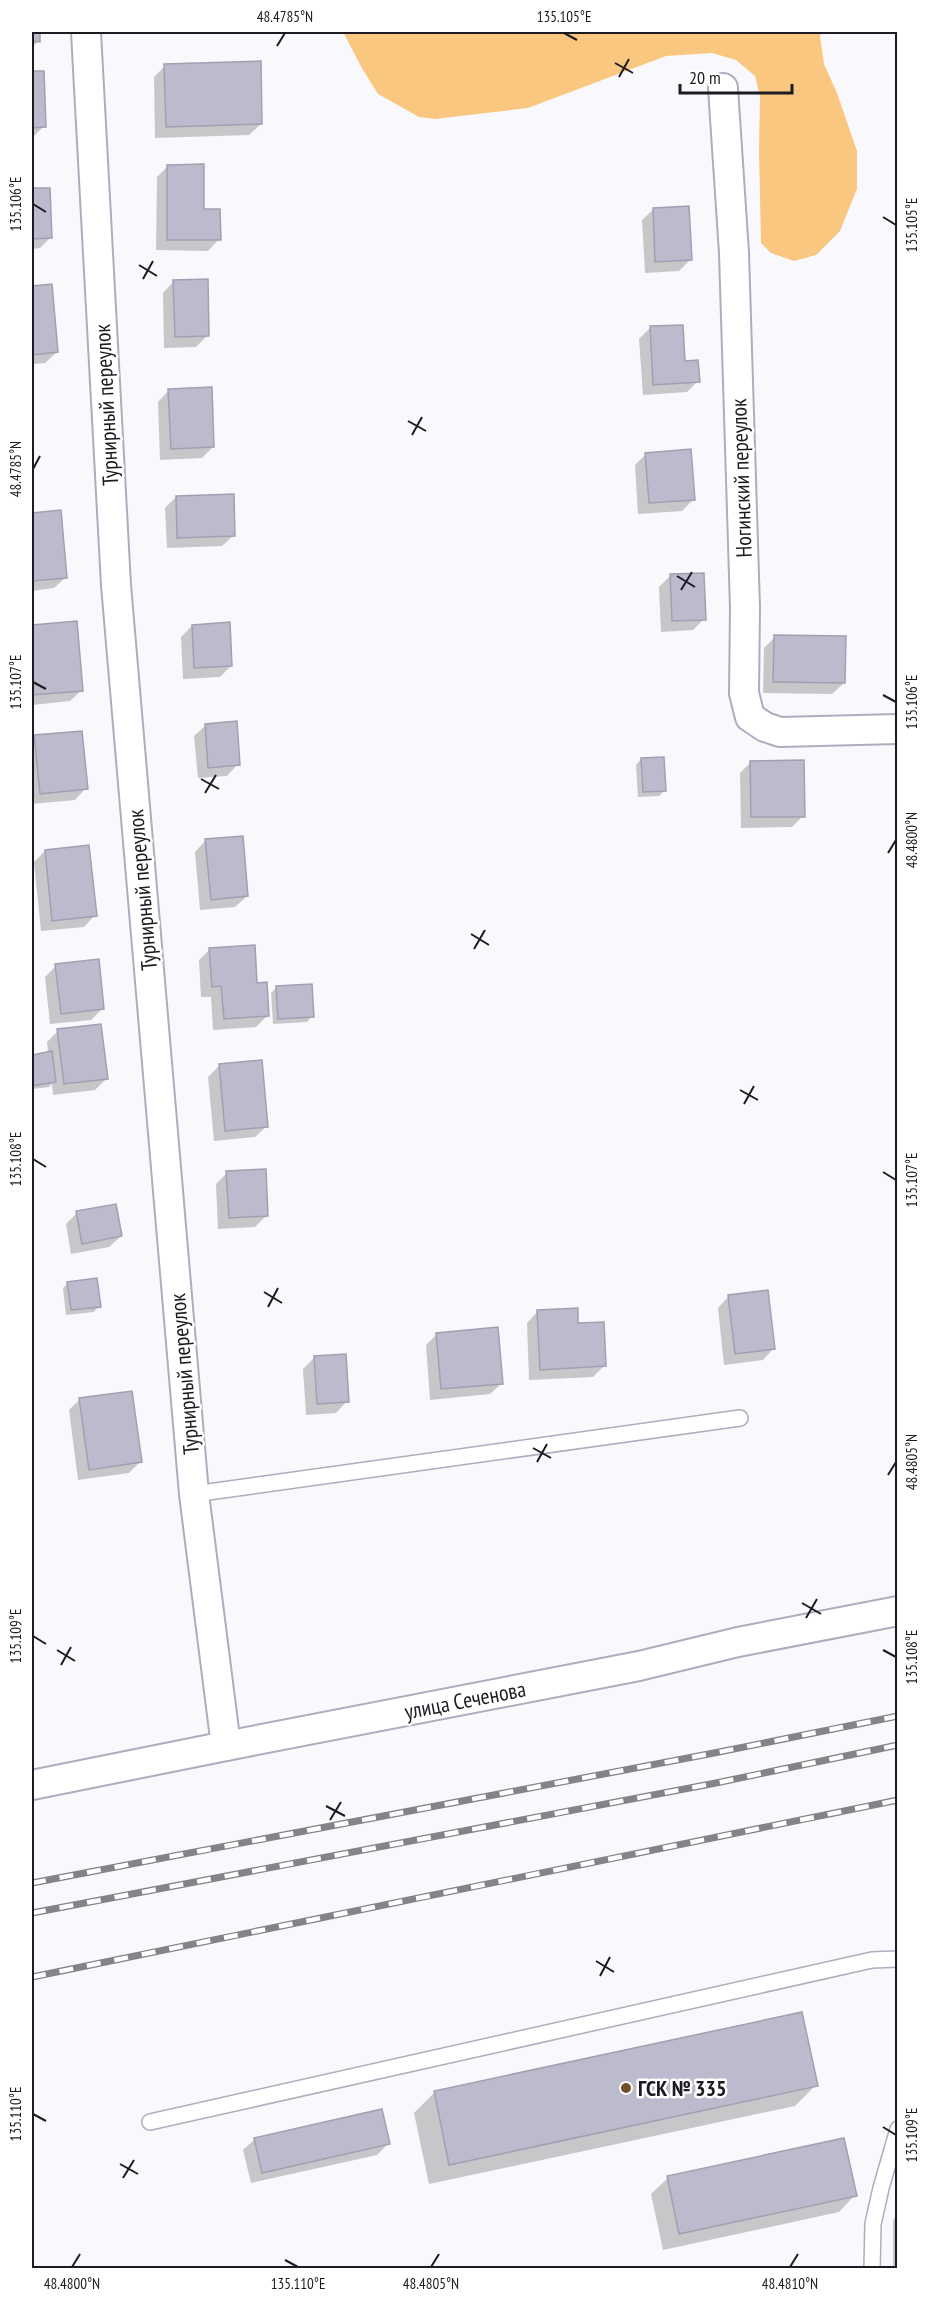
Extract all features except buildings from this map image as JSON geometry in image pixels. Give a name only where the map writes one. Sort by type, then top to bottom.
[{"type":"street","name":"Турнирный переулок","points":[[86,32],[116,585],[194,1494],[226,1746]]},
{"type":"street","name":"Ногинский переулок","points":[[723,88],[735,265],[745,608],[744,693],[750,717],[765,728],[780,732],[897,729]]},
{"type":"street","name":"улица Сеченова","points":[[32,1785],[639,1666],[738,1642],[897,1611]]},
{"type":"lane","points":[[194,1494],[740,1418]]},
{"type":"lane","points":[[150,2122],[860,1962],[897,1959]]},
{"type":"lane","points":[[872,2268],[873,2224],[897,2129]]},
{"type":"shaded area","points":[[343,32],[822,32],[820,36],[824,64],[837,93],[857,151],[857,189],[840,231],[816,255],[794,261],[771,253],[761,243],[760,96],[755,76],[736,60],[712,53],[666,56],[528,108],[435,119],[419,117],[378,94]]},
{"type":"railway","points":[[32,1883],[898,1716]]},
{"type":"railway","points":[[32,1913],[716,1783],[898,1745]]},
{"type":"railway","points":[[32,1977],[898,1800]]},
{"type":"place","name":"ГСК № 335","points":[[626,2088]]}]
